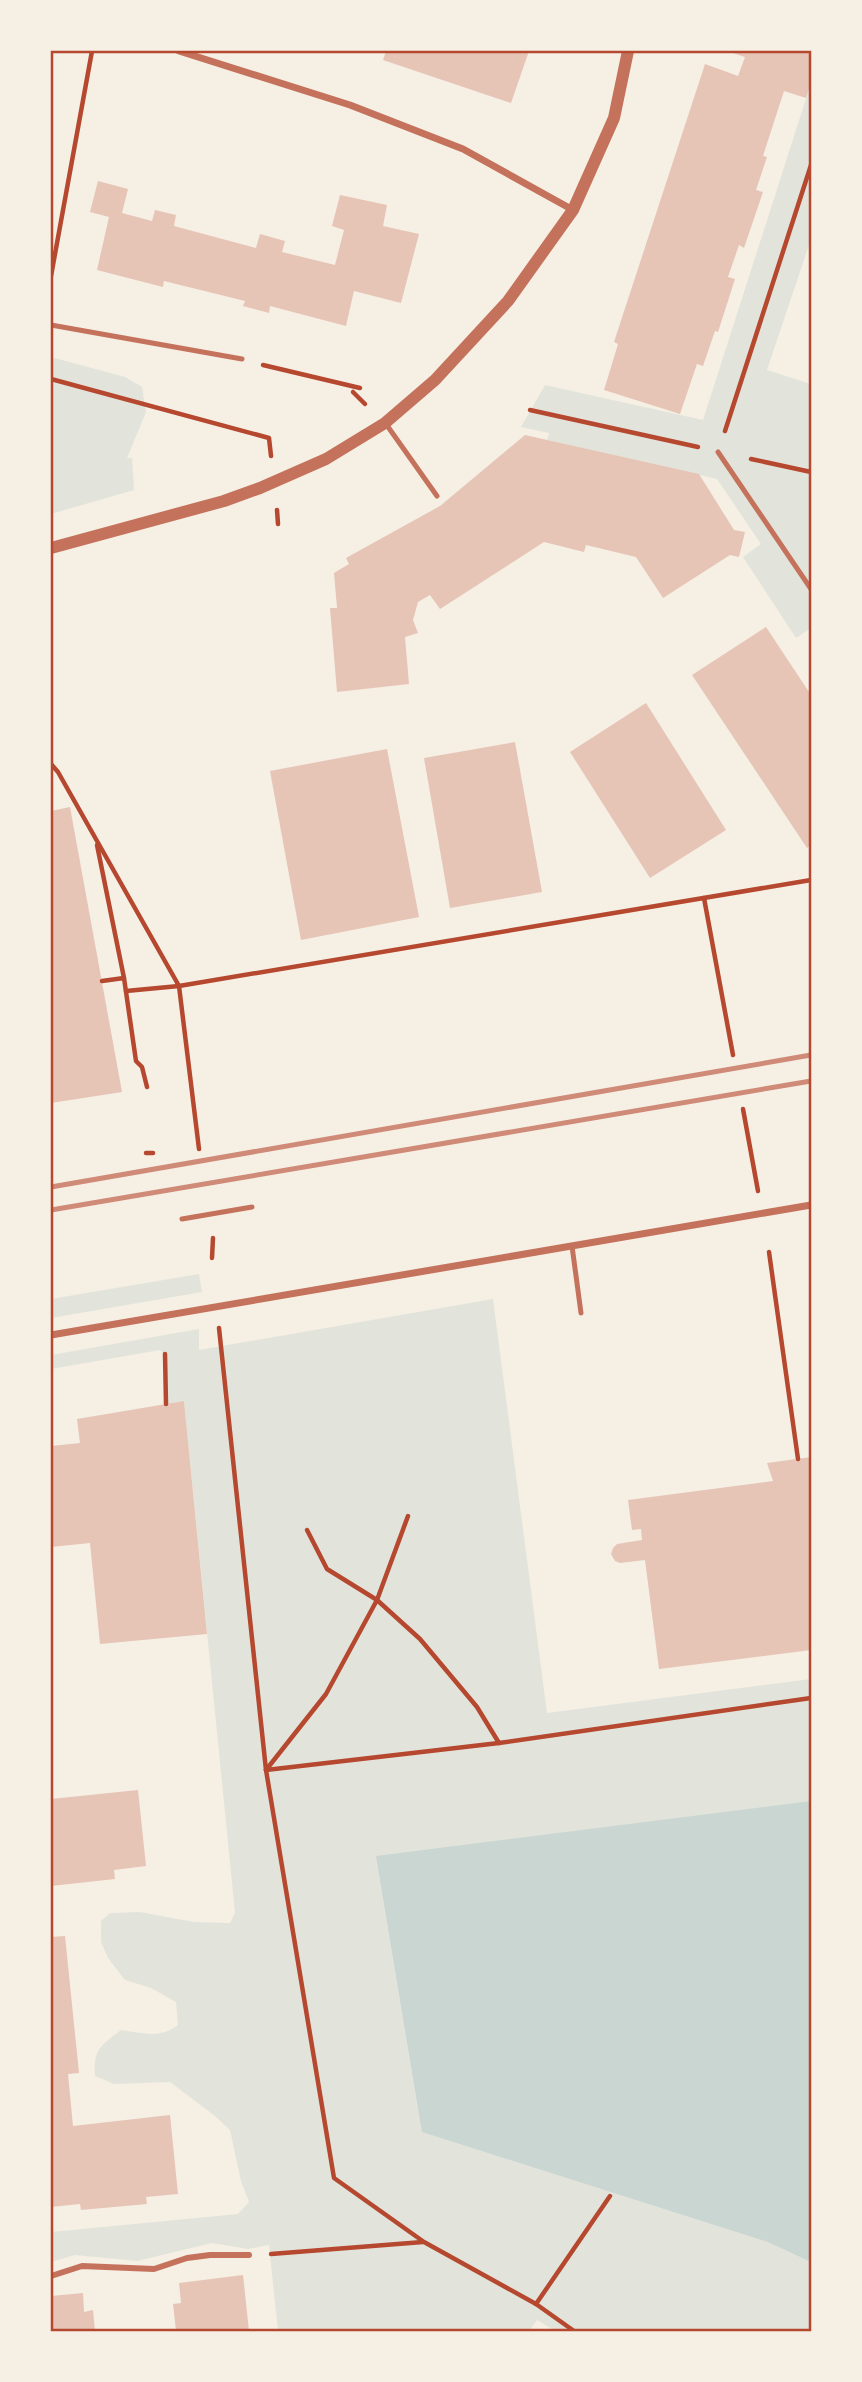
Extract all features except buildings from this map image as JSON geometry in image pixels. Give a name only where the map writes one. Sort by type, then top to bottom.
[{"type":"street","points":[[179,51],[350,105],[463,149],[573,210]]},
{"type":"street","points":[[51,548],[236,497],[326,459],[385,423],[435,380],[508,301],[573,210],[614,118],[628,51]]},
{"type":"street","points":[[51,1335],[811,1205]]},
{"type":"street","points":[[51,2276],[82,2266],[154,2269],[187,2258],[250,2255]]},
{"type":"lane","points":[[51,325],[242,359]]},
{"type":"lane","points":[[385,423],[437,496]]},
{"type":"lane","points":[[719,452],[811,589]]},
{"type":"lane","points":[[182,1219],[252,1207]]},
{"type":"lane","points":[[572,1246],[581,1313]]},
{"type":"path","points":[[51,276],[92,51]]},
{"type":"path","points":[[719,452],[811,165]]},
{"type":"path","points":[[242,359],[359,388]]},
{"type":"path","points":[[51,379],[269,438]]},
{"type":"path","points":[[530,410],[811,472]]},
{"type":"path","points":[[51,764],[179,986],[199,1149]]},
{"type":"path","points":[[96,838],[124,978],[136,1061],[142,1067],[147,1087]]},
{"type":"path","points":[[126,991],[179,986],[811,880]]},
{"type":"path","points":[[704,898],[733,1055]]},
{"type":"path","points":[[102,981],[124,978]]},
{"type":"path","points":[[743,1109],[758,1194]]},
{"type":"path","points":[[146,1153],[153,1153]]},
{"type":"path","points":[[212,1258],[213,1230]]},
{"type":"path","points":[[769,1252],[797,1459]]},
{"type":"path","points":[[218,1327],[266,1770],[334,2178],[424,2242],[536,2304],[575,2331]]},
{"type":"path","points":[[165,1354],[166,1404]]},
{"type":"path","points":[[266,1770],[326,1694],[377,1600],[408,1516]]},
{"type":"path","points":[[307,1530],[327,1569],[377,1600],[420,1640],[477,1707],[499,1743]]},
{"type":"path","points":[[266,1770],[499,1743],[811,1698]]},
{"type":"path","points":[[536,2304],[610,2196]]},
{"type":"path","points":[[250,2255],[424,2242]]},
{"type":"shaded area","points":[[811,83],[811,239],[767,370],[811,384],[811,628],[796,638],[743,557],[761,544],[717,479],[547,440],[549,433],[521,427],[545,385],[703,420]]},
{"type":"shaded area","points":[[51,357],[125,377],[142,387],[146,412],[127,458],[132,458],[134,490],[51,514]]},
{"type":"shaded area","points":[[199,1274],[202,1292],[51,1318],[51,1299]]},
{"type":"shaded area","points":[[493,1299],[547,1713],[811,1679],[811,2331],[555,2331],[537,2320],[529,2331],[278,2331],[269,2245],[248,2249],[212,2243],[137,2261],[75,2255],[51,2262],[51,2232],[238,2214],[249,2202],[241,2181],[230,2130],[215,2116],[170,2082],[114,2084],[95,2076],[97,2054],[108,2040],[121,2030],[158,2034],[178,2025],[176,2002],[151,1988],[125,1980],[108,1958],[101,1942],[101,1921],[110,1913],[140,1912],[194,1922],[230,1923],[235,1913],[184,1401],[166,1404],[165,1355],[160,1350],[51,1369],[51,1355],[199,1329],[199,1350]]},
{"type":"shaded area","points":[[811,1801],[811,2262],[768,2242],[422,2132],[376,1856]]},
{"type":"railway","points":[[51,1187],[811,1055]]},
{"type":"railway","points":[[51,1210],[811,1081]]}]
